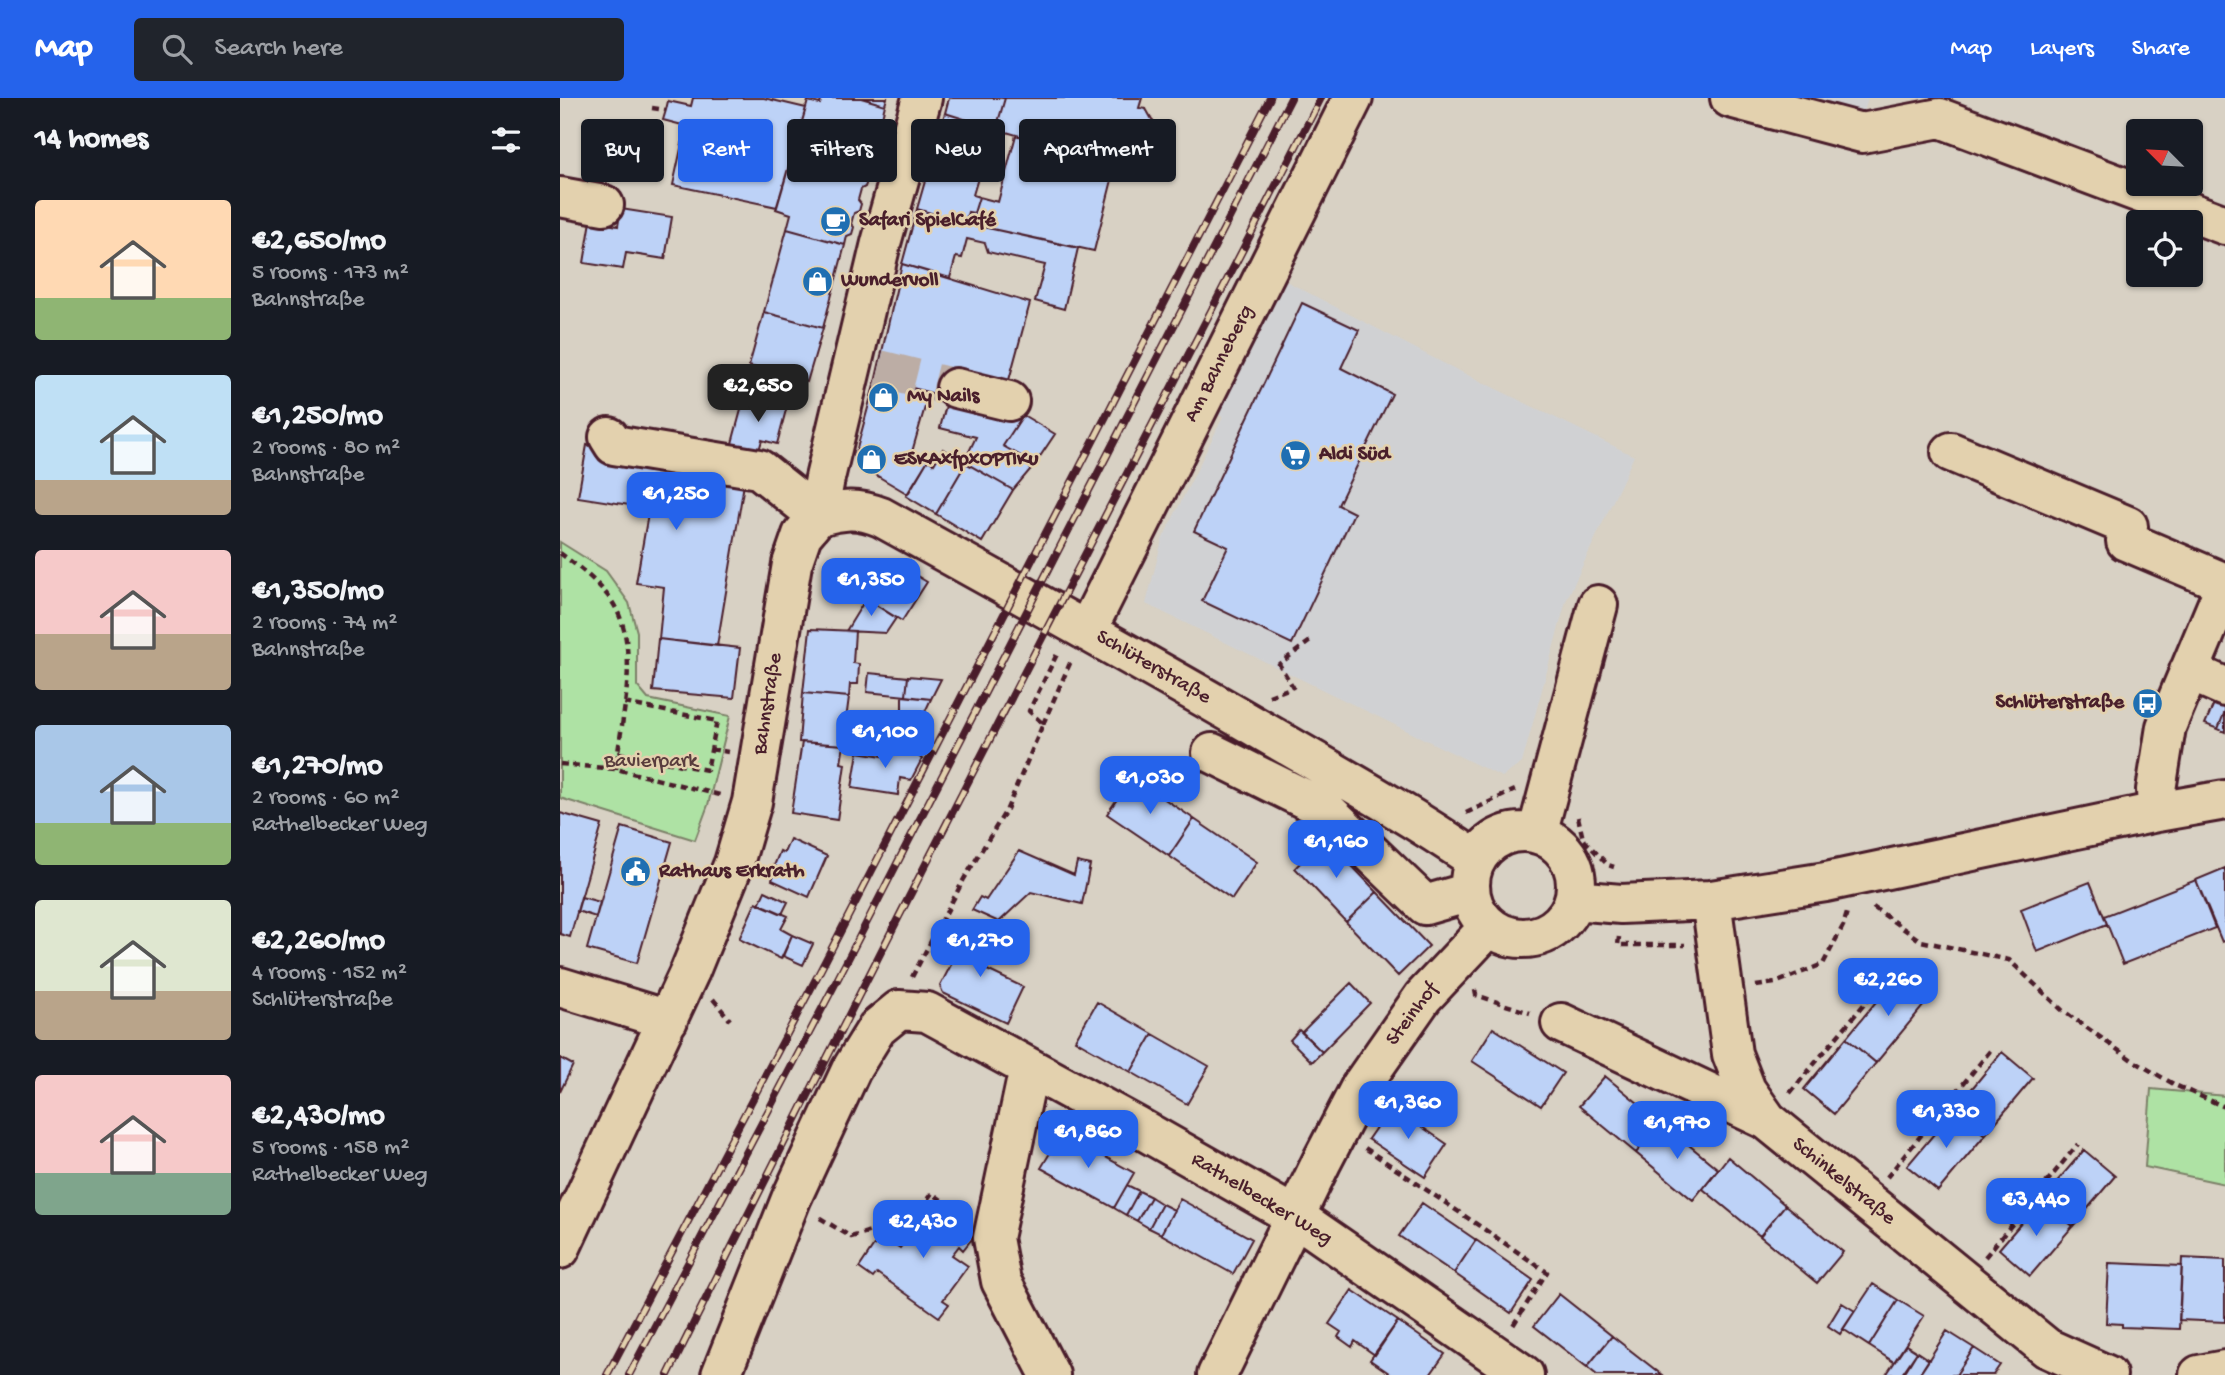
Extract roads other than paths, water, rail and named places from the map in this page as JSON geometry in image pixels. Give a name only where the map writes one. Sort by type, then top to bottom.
[{"type":"street","name":"Bahnstraße","points":[[560,1248],[668,1020],[734,863],[752,802],[792,564],[802,535],[818,516],[866,365],[881,243],[922,98]]},
{"type":"street","name":"Am Bahneberg","points":[[1087,630],[1353,98]]},
{"type":"street","points":[[1731,98],[1862,133],[1940,118],[2225,225]]},
{"type":"street","points":[[560,197],[604,205]]},
{"type":"street","points":[[956,388],[1009,401]]},
{"type":"street","points":[[609,437],[614,445],[759,469],[818,516]]},
{"type":"street","points":[[1951,452],[2128,526],[2126,541],[2225,584],[2166,727],[2156,790],[2157,811]]},
{"type":"street","name":"Schlüterstraße","points":[[818,516],[845,510],[863,510],[881,516],[1087,630],[1388,804],[1473,876]]},
{"type":"street","points":[[1537,834],[1598,605]]},
{"type":"street","points":[[2189,671],[2225,687]]},
{"type":"street","points":[[1212,753],[1325,808],[1425,905],[1473,876]]},
{"type":"street","points":[[1574,900],[1621,904],[1711,900],[1826,882],[2157,811],[2225,800]]},
{"type":"street","points":[[1520,832],[1537,834],[1556,842],[1569,858],[1574,873],[1574,900],[1566,916],[1554,929],[1538,936],[1521,939],[1504,935],[1476,940],[1473,876],[1487,846],[1502,836],[1520,832]]},
{"type":"street","name":"Schinkelstraße","points":[[1711,900],[1732,1054],[1746,1090],[1767,1120],[2047,1348],[2107,1375]]},
{"type":"street","name":"Steinhof","points":[[1217,1375],[1362,1086],[1423,997],[1476,940]]},
{"type":"street","points":[[560,986],[668,1020]]},
{"type":"street","name":"Rathelbecker Weg","points":[[721,1375],[791,1199],[851,1070],[877,1028],[900,1010],[927,1012],[1296,1217],[1509,1365]]},
{"type":"street","points":[[1561,1023],[1767,1120]]},
{"type":"street","points":[[1029,1068],[993,1238],[1001,1281],[1046,1374]]},
{"type":"street","points":[[2199,1375],[2225,1370]]},
{"type":"tunnel","points":[[879,369],[956,388]]},
{"type":"railway","points":[[607,1375],[818,975],[1270,98]]},
{"type":"railway","points":[[629,1375],[834,986],[1291,98]]},
{"type":"railway","points":[[668,1375],[910,895],[1321,98]]},
{"type":"place","name":"Safari SpielCafé","points":[[836,221]]},
{"type":"place","name":"Wundervoll","points":[[818,281]]},
{"type":"place","name":"My Nails","points":[[884,397]]},
{"type":"place","name":"Aldi Süd","points":[[1296,455]]},
{"type":"place","name":"ESKAxfpxOPTIKu","points":[[871,460]]},
{"type":"place","name":"Schlüterstraße","points":[[2147,703]]},
{"type":"place","name":"Rathaus Erkrath","points":[[636,872]]},
{"type":"park label","name":"Bavierpark","points":[[651,762]]}]
